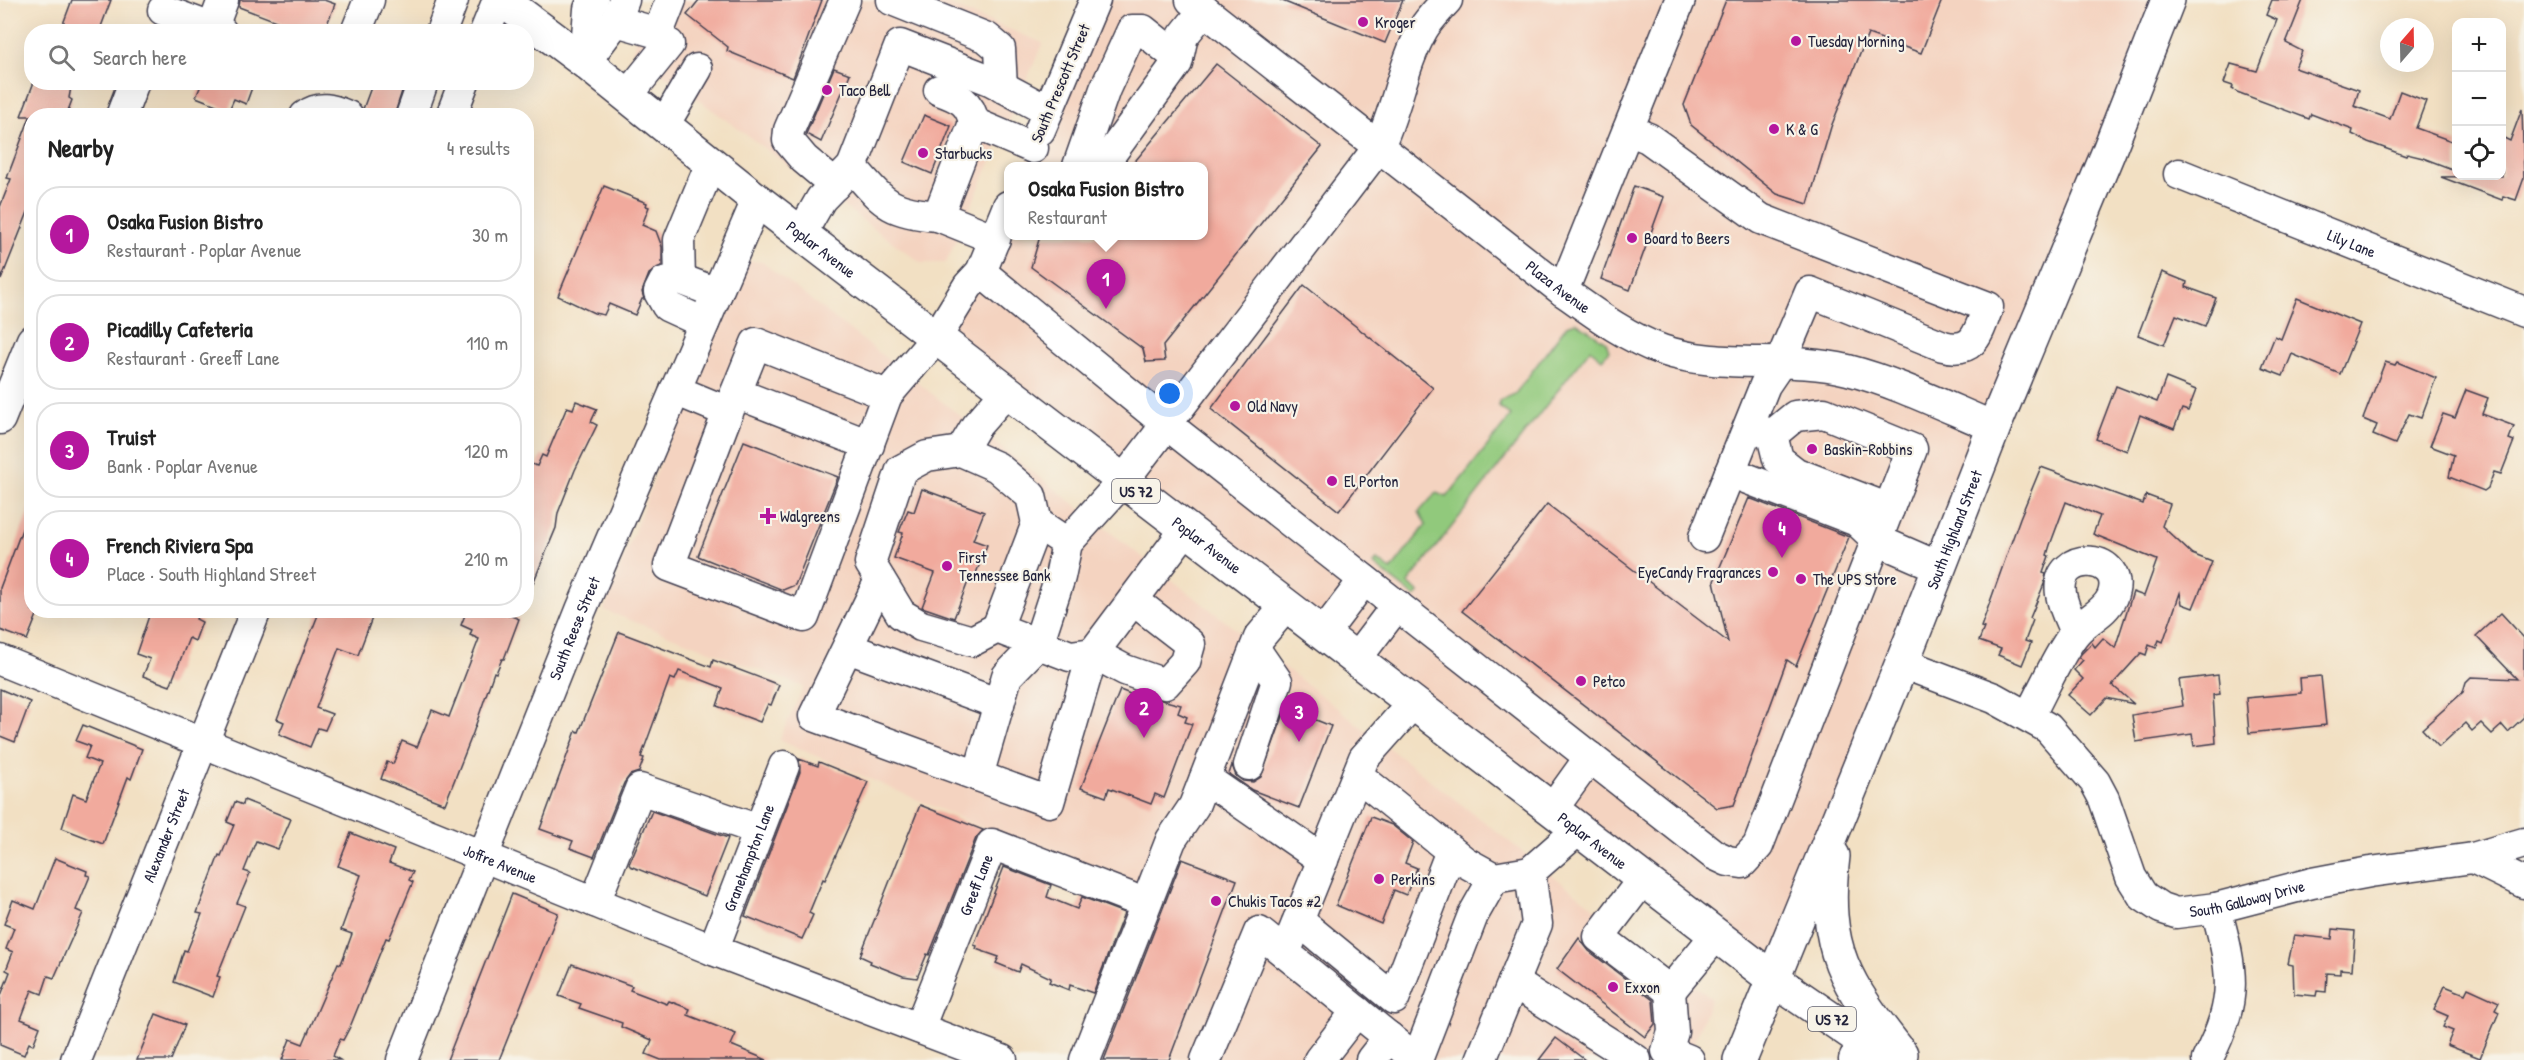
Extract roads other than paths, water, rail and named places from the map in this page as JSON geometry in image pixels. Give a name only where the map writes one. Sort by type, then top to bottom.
[{"type":"main road","name":"South Highland Street","points":[[1740,1060],[2168,0]]},
{"type":"main road","name":"Poplar Avenue","points":[[514,4],[757,200],[1716,935],[1859,1050],[1891,1060]]},
{"type":"main road","points":[[1841,811],[1835,840],[1830,900],[1839,957],[1857,996],[1906,1060]]},
{"type":"street","points":[[218,24],[223,0]]},
{"type":"street","points":[[359,24],[369,0]]},
{"type":"street","points":[[444,24],[453,0]]},
{"type":"street","points":[[585,62],[589,9],[592,0]]},
{"type":"street","points":[[627,96],[663,38],[671,0]]},
{"type":"street","points":[[845,0],[789,130],[788,140],[804,159],[843,176],[906,214],[938,216],[995,238]]},
{"type":"street","points":[[892,0],[987,38],[1000,49],[1002,87]]},
{"type":"street","name":"South Prescott Street","points":[[1029,157],[1095,0]]},
{"type":"street","points":[[978,776],[1007,676],[1038,644],[1060,577],[1067,543],[1123,481],[1165,423],[1378,148],[1390,125],[1404,77],[1423,28],[1447,0]]},
{"type":"street","points":[[1563,291],[1680,0]]},
{"type":"street","points":[[493,24],[514,4]]},
{"type":"street","points":[[1105,162],[1178,58],[1183,36],[1198,5]]},
{"type":"street","name":"Plaza Avenue","points":[[1198,5],[1563,291],[1617,328],[1662,350],[1700,358],[1847,370],[1892,385],[1994,427]]},
{"type":"street","points":[[585,62],[620,11],[663,38],[702,73],[664,125]]},
{"type":"street","points":[[162,14],[199,24]]},
{"type":"street","points":[[1079,162],[1105,89],[1132,30],[1143,30],[1178,58]]},
{"type":"street","points":[[801,234],[821,199],[843,176],[900,45],[1002,87],[1048,111]]},
{"type":"street","points":[[124,108],[131,90]]},
{"type":"street","points":[[414,108],[420,90]]},
{"type":"street","points":[[454,108],[461,90]]},
{"type":"street","points":[[938,216],[974,123],[972,112],[964,99],[939,90]]},
{"type":"street","points":[[974,123],[1029,157]]},
{"type":"street","points":[[1628,130],[1648,138],[1761,219],[1988,307],[1978,332],[1969,345],[1958,350],[1810,292]]},
{"type":"street","points":[[680,279],[679,240],[711,163]]},
{"type":"street","name":"Lily Lane","points":[[2179,174],[2524,312]]},
{"type":"street","name":"South Reese Street","points":[[402,1060],[581,610],[757,200]]},
{"type":"street","points":[[888,395],[756,343],[669,566],[804,617],[888,395],[936,338],[968,286],[981,272],[1004,217]]},
{"type":"street","points":[[1704,537],[1730,472],[1760,431],[1765,385],[1780,363],[1829,246]]},
{"type":"street","points":[[981,272],[1165,423],[1713,854],[1728,861],[1742,863],[1758,846],[1912,449],[1824,413],[1795,416],[1760,431]]},
{"type":"street","points":[[704,323],[667,306],[659,292],[664,282],[680,279],[717,293]]},
{"type":"street","points":[[0,419],[24,360]]},
{"type":"street","points":[[675,390],[732,402],[869,445]]},
{"type":"street","points":[[961,451],[976,426],[1006,392]]},
{"type":"street","points":[[1760,431],[1778,459],[1796,473],[1889,508]]},
{"type":"street","points":[[961,451],[997,466],[1031,496],[1037,523],[997,628],[972,641],[921,626],[901,614],[870,563],[901,470],[927,456],[961,451]]},
{"type":"street","points":[[1730,472],[1857,521],[1877,540],[1939,567]]},
{"type":"street","points":[[1037,523],[1067,543]]},
{"type":"street","points":[[880,580],[814,716],[1049,802],[1093,653],[1186,530]]},
{"type":"street","points":[[1323,634],[1364,580]]},
{"type":"street","points":[[997,628],[1070,656],[1093,653],[1125,670],[1165,684],[1185,662],[1190,644],[1133,600]]},
{"type":"street","points":[[1356,660],[1396,605]]},
{"type":"street","points":[[1085,1060],[1172,840],[1194,806],[1254,649],[1259,638],[1286,606]]},
{"type":"street","name":"Alexander Street","points":[[76,1060],[253,618]]},
{"type":"street","points":[[2029,716],[2075,632]]},
{"type":"street","points":[[848,648],[999,704]]},
{"type":"street","points":[[1242,783],[1277,681],[1254,649]]},
{"type":"street","name":"Joffre Avenue","points":[[0,660],[713,950],[1002,1060]]},
{"type":"street","name":"South Galloway Drive","points":[[1902,663],[1968,686],[2049,728],[2095,782],[2104,799],[2131,877],[2143,896],[2161,908],[2176,912],[2216,908],[2312,883],[2370,872],[2473,858],[2524,843]]},
{"type":"street","points":[[1285,953],[1364,758],[1413,703]]},
{"type":"street","points":[[1552,810],[1590,757]]},
{"type":"street","name":"Granehampton Lane","points":[[713,950],[784,766]]},
{"type":"street","points":[[1357,775],[1465,862],[1494,878],[1530,872],[1578,830]]},
{"type":"street","points":[[1205,778],[1242,783],[1323,860]]},
{"type":"street","points":[[594,902],[640,789],[759,830]]},
{"type":"street","name":"Greeff Lane","points":[[919,1028],[992,844],[1129,897]]},
{"type":"street","points":[[1319,1060],[1373,1034],[1394,999],[1451,851]]},
{"type":"street","points":[[2473,858],[2524,883]]},
{"type":"street","points":[[1481,1060],[1537,924],[1530,872]]},
{"type":"street","points":[[1206,1060],[1259,932],[1373,1034],[1417,1060],[1473,915],[1494,878]]},
{"type":"street","points":[[1643,879],[1599,937],[1670,992]]},
{"type":"street","points":[[2207,1060],[2222,1028],[2231,995],[2230,964],[2216,908]]},
{"type":"street","points":[[1298,920],[1394,999]]},
{"type":"street","points":[[1673,1057],[1670,992],[1716,935]]},
{"type":"street","points":[[1513,982],[1636,1060]]},
{"type":"place","name":"Kroger","points":[[1363,22]]},
{"type":"place","name":"Tuesday Morning","points":[[1796,41]]},
{"type":"place","name":"Taco Bell","points":[[827,90]]},
{"type":"place","name":"K & G","points":[[1774,129]]},
{"type":"place","name":"Starbucks","points":[[923,153]]},
{"type":"place","name":"Board to Beers","points":[[1632,238]]},
{"type":"place","name":"Osaka Fusion Bistro","points":[[1106,309]]},
{"type":"place","name":"Old Navy","points":[[1235,406]]},
{"type":"place","name":"Baskin-Robbins","points":[[1812,449]]},
{"type":"place","name":"El Porton","points":[[1332,481]]},
{"type":"place","name":"Walgreens","points":[[768,516]]},
{"type":"place","name":"French Riviera Spa","points":[[1782,558]]},
{"type":"place","name":"First Tennessee Bank","points":[[947,566]]},
{"type":"place","name":"EyeCandy Fragrances","points":[[1773,572]]},
{"type":"place","name":"The UPS Store","points":[[1801,579]]},
{"type":"place","name":"Petco","points":[[1581,681]]},
{"type":"place","name":"Picadilly Cafeteria","points":[[1144,738]]},
{"type":"place","name":"Truist","points":[[1299,742]]},
{"type":"place","name":"Perkins","points":[[1379,879]]},
{"type":"place","name":"Chukis Tacos #2","points":[[1216,901]]},
{"type":"place","name":"Exxon","points":[[1613,987]]}]
